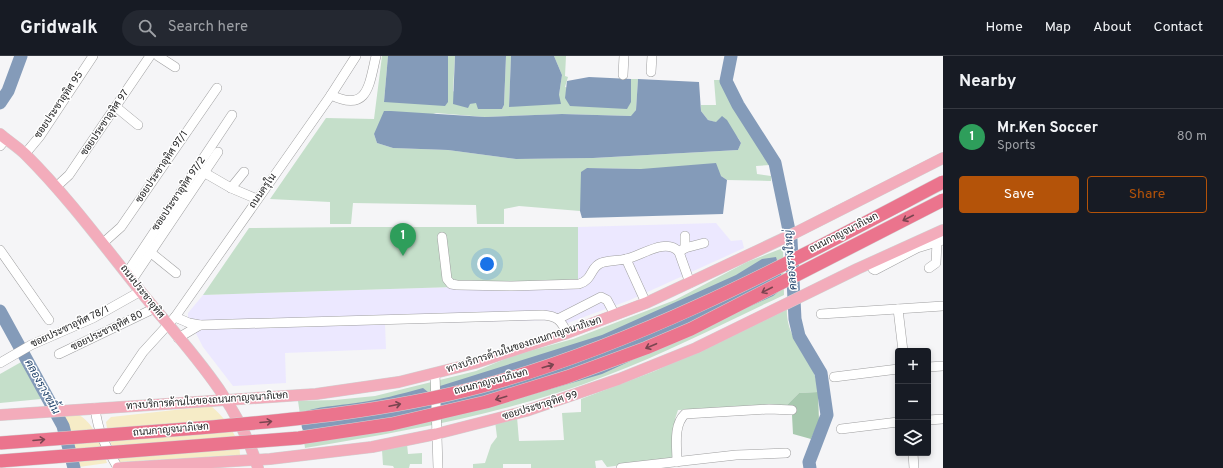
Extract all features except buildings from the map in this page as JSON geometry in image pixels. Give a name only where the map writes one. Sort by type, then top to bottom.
[{"type":"highway","name":"ถนนกาญจนาภิเษก","points":[[0,443],[290,420],[389,407],[478,387],[557,364],[633,334],[761,274],[943,182]]},
{"type":"highway","name":"ถนนกาญจนาภิเษก","points":[[0,461],[299,438],[392,424],[486,402],[567,378],[691,329],[943,200]]},
{"type":"main road","name":"ถนนประชาอุทิศ","points":[[2,139],[24,154],[56,187],[103,243],[154,308],[171,321],[178,338],[228,400],[243,429],[256,464]]},
{"type":"main road","name":"ทางบริการด้านในของถนนกาญจนาภิเษก","points":[[0,415],[228,400],[357,389],[435,374],[475,363],[566,333],[646,303],[795,233],[943,158]]},
{"type":"main road","name":"ซอยประชาอุทิศ 99","points":[[118,468],[256,464],[364,448],[436,434],[526,411],[612,382],[696,348],[870,263],[916,246],[943,230]]},
{"type":"street","name":"ซอยประชาอุทิศ 95","points":[[24,154],[40,136],[93,56]]},
{"type":"street","name":"ซอยประชาอุทิศ 97","points":[[56,187],[69,175],[150,56]]},
{"type":"street","points":[[158,56],[174,67]]},
{"type":"street","name":"ถนนครุใน","points":[[118,389],[143,352],[171,321],[331,95],[356,56]]},
{"type":"street","points":[[331,95],[342,101],[355,101],[362,98],[367,90],[376,56]]},
{"type":"street","points":[[623,75],[624,56]]},
{"type":"street","points":[[651,72],[652,56]]},
{"type":"street","name":"ซอยประชาอุทิศ 97/1","points":[[103,243],[121,227],[217,88]]},
{"type":"street","points":[[116,107],[138,125]]},
{"type":"street","name":"ซอยประชาอุทิศ 97/2","points":[[129,277],[232,116]]},
{"type":"street","points":[[129,277],[150,252],[218,152]]},
{"type":"street","points":[[231,188],[244,172]]},
{"type":"street","points":[[205,173],[231,188],[258,199]]},
{"type":"street","points":[[685,236],[682,250],[690,283]]},
{"type":"street","points":[[442,237],[447,279],[451,284],[457,285],[579,284],[588,280],[596,266],[602,262],[626,259],[659,247],[669,246],[682,250],[704,243]]},
{"type":"street","points":[[916,246],[940,241],[936,262],[929,268]]},
{"type":"street","points":[[0,250],[49,320]]},
{"type":"street","points":[[150,252],[176,273]]},
{"type":"street","points":[[626,259],[646,303]]},
{"type":"street","name":"ซอยประชาอุทิศ 78/1","points":[[0,363],[31,345],[93,318],[141,291]]},
{"type":"street","points":[[558,319],[601,297],[607,300],[614,315]]},
{"type":"street","points":[[821,314],[943,306]]},
{"type":"street","name":"ซอยประชาอุทิศ 80","points":[[59,354],[154,308]]},
{"type":"street","points":[[898,309],[903,348]]},
{"type":"street","points":[[171,321],[200,325],[543,315],[555,316],[566,333]]},
{"type":"street","points":[[178,338],[200,325]]},
{"type":"street","points":[[931,367],[943,366]]},
{"type":"street","points":[[834,377],[895,369]]},
{"type":"street","points":[[435,374],[438,468]]},
{"type":"street","points":[[95,408],[97,427],[102,440],[118,468]]},
{"type":"street","points":[[677,462],[677,431],[680,419],[685,414],[769,409],[792,410]]},
{"type":"street","points":[[931,420],[943,419]]},
{"type":"street","points":[[841,429],[895,422]]},
{"type":"street","points":[[621,468],[736,455],[786,453]]},
{"type":"street","points":[[913,456],[914,468]]},
{"type":"shaded area","points":[[716,223],[731,241],[742,240],[744,248],[630,300],[565,324],[552,320],[385,324],[386,349],[285,353],[286,383],[233,386],[203,347],[188,318],[188,313],[203,295],[454,287],[578,288],[578,227]]},
{"type":"green space","points":[[382,56],[388,56],[384,102],[448,102],[448,56],[455,56],[453,91],[470,104],[476,102],[502,109],[504,105],[506,56],[511,56],[509,107],[559,95],[562,75],[554,56],[566,56],[565,76],[568,77],[565,87],[631,102],[631,79],[638,79],[636,110],[632,116],[562,114],[485,117],[436,113],[374,134],[377,143],[393,148],[448,150],[516,159],[593,158],[738,150],[741,143],[736,135],[723,125],[708,120],[701,111],[701,105],[716,105],[714,80],[724,80],[770,165],[756,166],[757,174],[771,176],[771,181],[727,180],[721,176],[641,169],[587,168],[580,211],[519,206],[504,209],[504,224],[477,224],[476,205],[353,203],[351,224],[330,224],[330,202],[270,199],[326,118],[374,119]]},
{"type":"green space","points":[[578,227],[578,281],[456,281],[454,279],[454,287],[203,295],[249,228]]},
{"type":"green space","points":[[783,248],[784,295],[675,347],[630,366],[571,388],[496,410],[382,435],[305,448],[298,401],[335,400],[375,396],[476,371],[515,355],[573,339],[675,300],[747,262]]},
{"type":"green space","points":[[787,308],[787,316],[791,333],[813,371],[818,392],[799,393],[786,406],[678,410],[675,419],[674,458],[607,467],[602,460],[595,461],[596,468],[531,468],[531,464],[503,464],[503,468],[473,468],[473,464],[485,463],[491,445],[497,437],[495,421],[517,417],[519,441],[564,440],[562,413],[581,412],[581,399],[655,371]]},
{"type":"green space","points":[[23,361],[41,399],[0,403],[0,374]]},
{"type":"green space","points":[[818,392],[819,421],[811,439],[793,434],[792,415],[786,406],[799,393]]},
{"type":"green space","points":[[407,444],[408,454],[422,453],[422,464],[410,464],[409,468],[394,468],[393,466],[383,465],[382,450]]},
{"type":"sand","points":[[211,406],[221,416],[234,434],[240,455],[119,462],[109,439],[106,422],[111,417]]},
{"type":"sand","points":[[79,415],[90,424],[94,430],[107,463],[79,467],[64,416]]},
{"type":"water","points":[[388,56],[448,56],[448,102],[445,106],[384,102]]},
{"type":"water","points":[[455,56],[506,56],[504,105],[502,109],[478,109],[476,103],[470,104],[468,108],[453,104]]},
{"type":"water","points":[[511,56],[554,56],[562,75],[559,95],[561,104],[509,107]]},
{"type":"water","points":[[589,77],[631,79],[631,102],[627,109],[570,106],[565,98],[567,81]]},
{"type":"water","points":[[638,79],[699,82],[701,111],[708,120],[716,122],[722,116],[727,120],[741,143],[738,150],[593,158],[516,159],[448,150],[393,148],[377,143],[374,134],[384,111],[485,117],[562,114],[631,116],[636,110]]},
{"type":"water","points":[[716,163],[721,176],[727,180],[723,214],[582,218],[580,211],[581,172],[587,168],[641,169]]},
{"type":"water","points":[[776,257],[781,273],[782,289],[773,296],[602,374],[480,410],[444,418],[438,402],[440,386],[602,335],[736,275],[762,259]]},
{"type":"water","points":[[423,388],[428,392],[431,405],[431,419],[310,441],[302,428],[300,413],[398,395]]},
{"type":"waterway","name":"คลองรางขมิ้น","points":[[0,103],[8,91],[21,56]]},
{"type":"waterway","name":"คลองรางใหญ่","points":[[731,56],[726,81],[738,105],[775,163],[791,240],[795,319],[799,336],[821,373],[827,415],[809,462],[810,468]]},
{"type":"waterway","name":"คลองรางขมิ้น","points":[[0,311],[63,426],[74,468]]},
{"type":"place","name":"Mr.Ken Soccer","points":[[403,256]]}]
